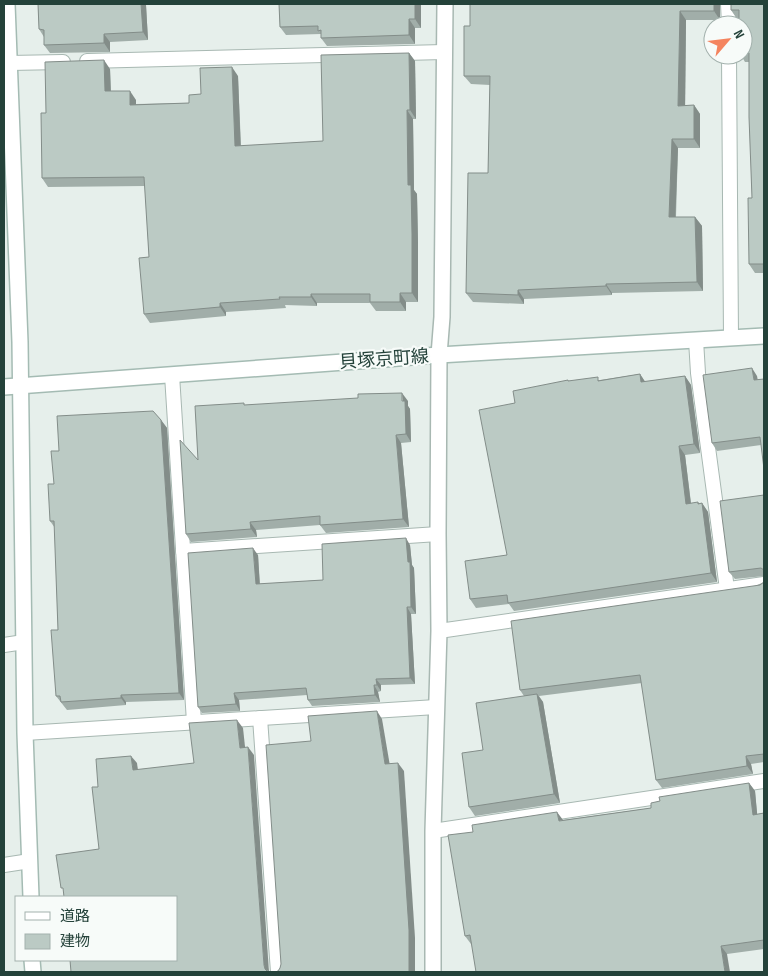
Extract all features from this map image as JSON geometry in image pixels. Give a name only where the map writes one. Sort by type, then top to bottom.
[{"type":"street","points":[[7,4],[9,63],[7,107],[20,342],[25,733],[31,896]]},
{"type":"street","points":[[433,972],[433,831],[439,631],[439,355],[442,317],[445,4]]},
{"type":"street","name":"貝塚京町線","points":[[4,387],[439,355],[764,336]]},
{"type":"lane","points":[[9,63],[444,52]]},
{"type":"lane","points":[[729,65],[732,338]]},
{"type":"lane","points":[[696,340],[698,373],[728,589]]},
{"type":"lane","points":[[172,375],[194,722]]},
{"type":"lane","points":[[183,551],[438,534]]},
{"type":"lane","points":[[439,631],[764,584]]},
{"type":"lane","points":[[4,645],[24,642]]},
{"type":"lane","points":[[25,733],[436,707]]},
{"type":"lane","points":[[260,718],[278,972]]},
{"type":"lane","points":[[433,831],[764,781]]},
{"type":"lane","points":[[4,865],[30,861]]},
{"type":"building","points":[[38,4],[141,4],[143,32],[104,34],[104,43],[44,45],[44,30],[39,29]]},
{"type":"building","points":[[279,4],[415,4],[415,19],[409,19],[409,35],[321,38],[321,30],[318,31],[318,26],[280,27]]},
{"type":"building","points":[[470,4],[714,4],[714,11],[680,11],[678,106],[694,105],[694,139],[672,139],[669,217],[695,217],[697,282],[606,284],[606,286],[518,290],[518,295],[466,293],[468,173],[488,173],[490,76],[464,76],[464,26],[470,26]]},
{"type":"building","points":[[731,4],[764,4],[764,264],[749,264],[748,198],[752,198],[749,65],[753,65],[753,15],[739,15],[739,10],[731,10]]},
{"type":"building","points":[[409,53],[410,110],[407,110],[408,185],[411,185],[412,293],[400,293],[400,302],[370,302],[370,294],[311,294],[311,297],[279,297],[280,299],[220,303],[220,307],[144,314],[139,258],[149,257],[144,177],[42,178],[41,113],[46,113],[45,62],[104,60],[105,91],[130,91],[130,105],[189,103],[189,95],[201,94],[200,68],[232,67],[235,146],[323,141],[321,55]]},
{"type":"building","points":[[752,368],[754,380],[764,379],[764,469],[760,437],[712,443],[703,375]]},
{"type":"building","points":[[640,374],[641,382],[685,376],[694,444],[679,446],[686,504],[702,503],[711,573],[508,603],[507,595],[470,599],[465,561],[507,555],[479,410],[515,403],[513,391],[568,380],[598,377],[598,381]]},
{"type":"building","points":[[402,393],[402,401],[405,401],[406,434],[396,435],[403,519],[320,525],[320,516],[250,522],[251,529],[186,534],[180,440],[198,460],[195,406],[358,398],[358,394]]},
{"type":"building","points":[[153,411],[161,420],[179,693],[121,695],[121,698],[61,702],[60,696],[56,696],[51,630],[58,630],[54,521],[50,521],[48,484],[54,484],[51,451],[59,451],[57,416]]},
{"type":"building","points":[[764,495],[764,570],[761,568],[729,572],[720,501]]},
{"type":"building","points":[[406,538],[408,562],[410,562],[411,607],[407,607],[410,678],[376,679],[377,685],[374,685],[375,695],[308,700],[306,688],[234,693],[236,704],[198,707],[188,553],[253,548],[256,584],[323,580],[322,544]]},
{"type":"building","points":[[764,582],[764,754],[746,756],[747,766],[656,780],[640,675],[520,690],[511,621],[760,585]]},
{"type":"building","points":[[537,694],[554,794],[469,807],[462,753],[483,750],[476,703]]},
{"type":"building","points":[[377,711],[385,764],[398,763],[409,930],[409,972],[275,972],[278,971],[281,964],[266,745],[311,741],[308,716]]},
{"type":"building","points":[[237,720],[240,748],[248,747],[264,965],[268,972],[71,972],[70,961],[178,961],[178,896],[64,896],[56,855],[99,849],[92,787],[98,787],[96,759],[131,756],[133,770],[194,763],[189,723]]},
{"type":"building","points":[[749,783],[753,815],[764,813],[764,940],[721,946],[725,972],[476,972],[470,935],[465,936],[448,835],[473,832],[472,825],[557,812],[559,821],[651,808],[651,803],[660,801],[659,797]]}]
